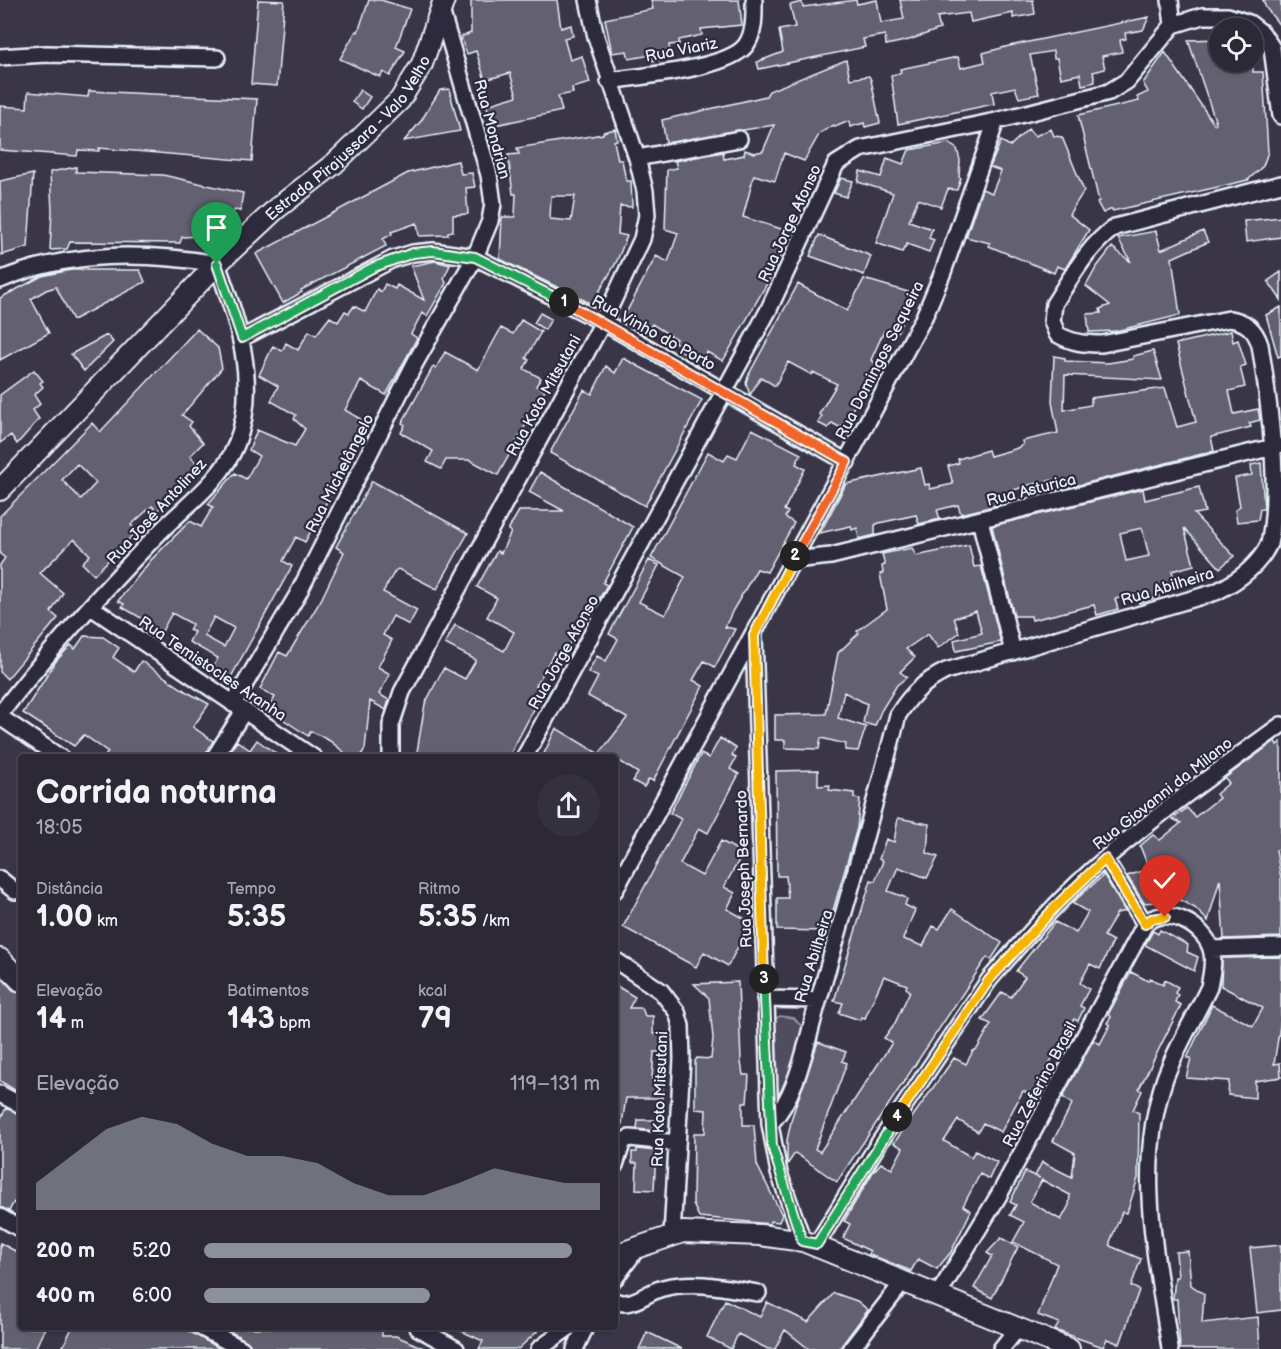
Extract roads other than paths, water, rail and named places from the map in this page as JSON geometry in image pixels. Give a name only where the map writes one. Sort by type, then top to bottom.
[{"type":"main road","name":"Estrada Pirajussara - Valo Velho","points":[[0,490],[217,264],[276,209],[343,155],[400,100],[422,64],[443,5]]},
{"type":"main road","points":[[0,959],[18,978]]},
{"type":"main road","points":[[618,1255],[672,1235],[693,1232],[810,1243],[1069,1349]]},
{"type":"street","name":"Rua Koto Mitsutani","points":[[391,754],[391,725],[402,692],[603,322],[644,231],[645,191],[637,158],[609,81],[588,0]]},
{"type":"street","name":"Rua Viariz","points":[[609,81],[716,63],[734,56],[745,46],[751,34],[754,0]]},
{"type":"street","points":[[1170,0],[1173,25],[1202,16],[1228,16],[1249,23],[1262,33],[1272,48],[1281,116]]},
{"type":"street","name":"Rua Mondrian","points":[[443,5],[489,175],[493,204],[490,221],[475,257]]},
{"type":"street","name":"Rua Jorge Afonso","points":[[526,754],[724,392],[800,246],[828,177],[836,164],[860,149],[996,121],[1118,88],[1138,70],[1173,25]]},
{"type":"street","points":[[0,57],[46,54],[217,58]]},
{"type":"street","name":"Rua Domingos Sequeira","points":[[618,884],[924,317],[943,273],[996,121]]},
{"type":"street","points":[[637,158],[740,139]]},
{"type":"street","name":"Rua Abilheira","points":[[770,1124],[786,1104],[852,893],[898,715],[907,699],[927,680],[946,671],[1215,592],[1240,578],[1268,545],[1278,504],[1277,446],[1256,333],[1238,320],[1216,320],[1102,344],[1084,344],[1068,341],[1058,334],[1052,312],[1054,304],[1088,253],[1101,236],[1115,227],[1281,184]]},
{"type":"street","name":"Rua Vinho do Porto","points":[[242,338],[393,259],[413,253],[433,251],[475,257],[603,322],[847,462]]},
{"type":"street","points":[[0,280],[27,269],[97,257],[173,257],[217,264]]},
{"type":"street","name":"Rua Michelângelo","points":[[216,754],[415,363],[475,257]]},
{"type":"street","name":"Rua José Antolinez","points":[[0,715],[37,665],[155,536],[216,476],[235,446],[245,402],[242,338],[217,264]]},
{"type":"street","name":"Rua Asturica","points":[[793,560],[831,556],[1277,446]]},
{"type":"street","points":[[980,520],[1013,652]]},
{"type":"street","name":"Rua Temistocles Aranha","points":[[91,607],[308,754]]},
{"type":"street","name":"Rua Joseph Bernardo","points":[[754,635],[770,1124],[779,1173],[810,1243]]},
{"type":"street","points":[[0,715],[55,754]]},
{"type":"street","name":"Rua Giovanni da Milano","points":[[810,1243],[989,980],[1058,904],[1105,859],[1281,725]]},
{"type":"street","points":[[1105,859],[1145,924],[1156,918],[1186,920],[1202,934],[1211,949],[1209,987],[1165,1078],[1148,1176],[1157,1271],[1170,1349]]},
{"type":"street","name":"Rua Zeferino Brasil","points":[[938,1294],[999,1195],[1145,924]]},
{"type":"street","points":[[1211,949],[1281,947]]},
{"type":"street","name":"Rua Koto Mitsutani","points":[[618,962],[650,981],[677,1012],[682,1059],[672,1235]]},
{"type":"street","points":[[765,999],[818,1000]]},
{"type":"street","points":[[0,1094],[18,1103]]},
{"type":"street","points":[[618,1156],[623,1141],[630,1138],[676,1143]]},
{"type":"street","points":[[0,1217],[18,1227]]},
{"type":"street","points":[[618,1274],[636,1250]]},
{"type":"street","points":[[851,1349],[903,1282]]},
{"type":"street","points":[[618,1301],[635,1301],[655,1290],[681,1285],[702,1284],[758,1293]]},
{"type":"street","points":[[1001,1349],[1017,1329]]},
{"type":"street","points":[[206,1330],[242,1349]]},
{"type":"street","points":[[422,1330],[456,1349]]},
{"type":"street","points":[[539,1349],[565,1330]]},
{"type":"street","points":[[575,1349],[584,1330]]}]
